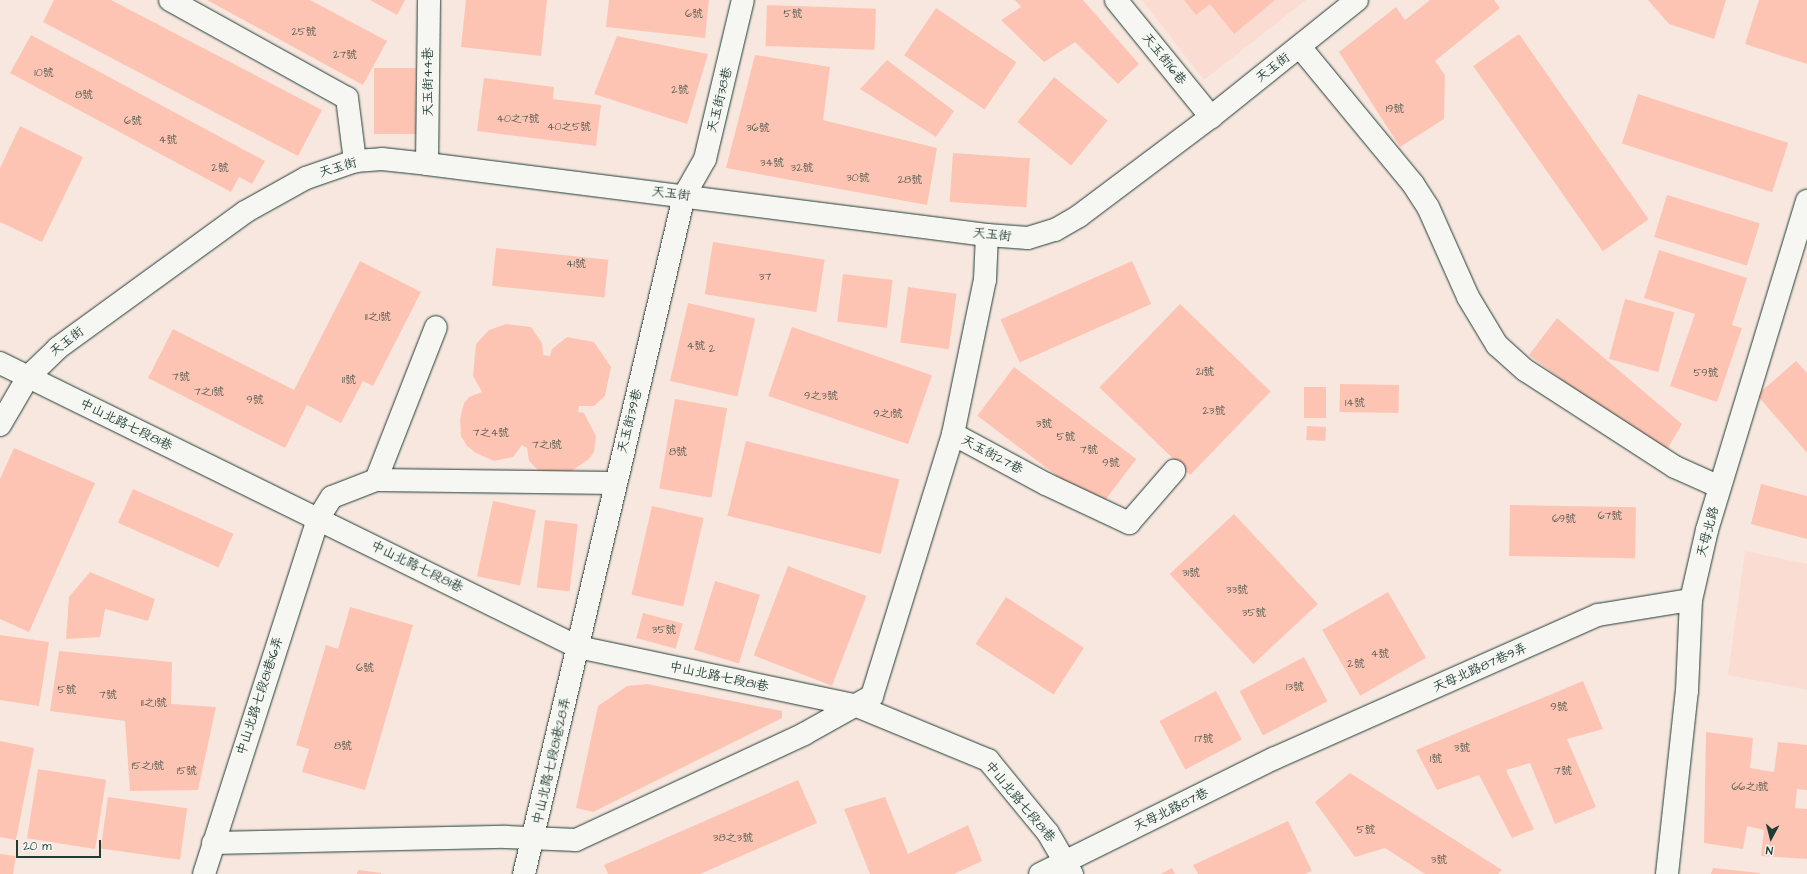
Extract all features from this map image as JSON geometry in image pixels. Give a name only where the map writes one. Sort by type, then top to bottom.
[{"type":"street","points":[[170,0],[347,98],[355,161]]},
{"type":"street","name":"天玉街44巷","points":[[427,164],[428,0]]},
{"type":"street","name":"天玉街38巷","points":[[684,196],[705,159],[743,0]]},
{"type":"street","name":"天玉街16巷","points":[[1116,0],[1211,117]]},
{"type":"street","name":"天玉街","points":[[0,425],[28,377],[58,348],[245,212],[306,178],[355,161],[382,159],[427,164],[988,235],[1028,238],[1055,230],[1079,216],[1211,117],[1357,0]]},
{"type":"street","points":[[1300,47],[1413,184],[1428,207],[1468,297],[1497,345],[1525,370],[1675,467],[1720,488]]},
{"type":"street","name":"天玉街39巷","points":[[578,647],[615,483],[684,196]]},
{"type":"street","name":"天母北路","points":[[1668,874],[1687,691],[1691,600],[1707,530],[1807,201]]},
{"type":"street","name":"天玉街27巷","points":[[988,235],[985,280],[953,434],[1046,484],[1129,523],[1174,471]]},
{"type":"street","points":[[436,327],[376,480],[615,483]]},
{"type":"street","name":"中山北路七段81巷","points":[[0,363],[578,647],[857,706],[988,760],[1048,833],[1069,868]]},
{"type":"street","points":[[213,843],[534,838],[576,840],[797,737],[857,706],[872,696],[953,434]]},
{"type":"street","name":"中山北路七段81巷16弄","points":[[204,874],[318,519],[332,497],[376,480]]},
{"type":"street","name":"天母北路87巷9弄","points":[[1275,758],[1598,615],[1691,600]]},
{"type":"street","name":"中山北路七段81巷28弄","points":[[524,874],[534,838],[578,647]]},
{"type":"street","name":"天母北路87巷","points":[[1040,874],[1069,868],[1275,758]]},
{"type":"shaded area","points":[[1142,0],[1306,0],[1204,80]]},
{"type":"shaded area","points":[[1745,551],[1807,564],[1807,690],[1728,675]]},
{"type":"building","points":[[54,0],[111,0],[322,110],[298,156],[43,22]]},
{"type":"building","points":[[207,0],[310,0],[387,41],[363,85]]},
{"type":"building","points":[[370,0],[405,0],[397,15]]},
{"type":"building","points":[[466,0],[547,0],[541,56],[461,47]]},
{"type":"building","points":[[609,0],[709,0],[705,38],[606,27]]},
{"type":"building","points":[[1015,0],[1083,0],[1139,64],[1118,84],[1075,42],[1044,62],[1001,20],[1021,7]]},
{"type":"building","points":[[1184,0],[1275,0],[1234,34],[1210,4],[1196,15]]},
{"type":"building","points":[[1430,0],[1494,0],[1500,8],[1435,61],[1445,75],[1444,119],[1400,147],[1339,52],[1396,7],[1405,20]]},
{"type":"building","points":[[1648,0],[1726,0],[1714,39],[1669,24]]},
{"type":"building","points":[[1759,0],[1807,0],[1807,64],[1745,44]]},
{"type":"building","points":[[767,5],[876,9],[875,50],[766,46]]},
{"type":"building","points":[[936,8],[1016,62],[985,109],[904,55]]},
{"type":"building","points":[[1519,34],[1649,219],[1603,251],[1473,66]]},
{"type":"building","points":[[31,35],[265,161],[252,184],[239,177],[231,192],[10,73]]},
{"type":"building","points":[[617,36],[708,54],[687,124],[594,94]]},
{"type":"building","points":[[755,55],[830,67],[823,120],[937,148],[927,205],[726,168]]},
{"type":"building","points":[[887,60],[954,111],[936,137],[860,89]]},
{"type":"building","points":[[374,68],[416,68],[416,134],[374,134]]},
{"type":"building","points":[[1054,77],[1108,120],[1071,165],[1017,122]]},
{"type":"building","points":[[484,78],[554,87],[553,99],[601,105],[596,146],[477,131]]},
{"type":"building","points":[[1638,94],[1788,143],[1772,192],[1622,143]]},
{"type":"building","points":[[20,126],[83,157],[42,242],[0,222],[0,168]]},
{"type":"building","points":[[953,153],[1030,158],[1026,207],[950,202]]},
{"type":"building","points":[[1667,195],[1760,223],[1747,265],[1654,237]]},
{"type":"building","points":[[713,242],[825,260],[816,312],[705,294]]},
{"type":"building","points":[[496,248],[608,260],[604,298],[492,286]]},
{"type":"building","points":[[1659,250],[1747,278],[1732,325],[1742,328],[1717,402],[1670,386],[1695,314],[1644,298]]},
{"type":"building","points":[[360,261],[421,292],[373,386],[363,381],[341,423],[307,405],[285,448],[148,378],[173,329],[294,390]]},
{"type":"building","points":[[1132,261],[1151,304],[1020,363],[1000,320]]},
{"type":"building","points":[[843,274],[893,280],[887,328],[837,322]]},
{"type":"building","points":[[908,287],[957,294],[949,349],[900,342]]},
{"type":"building","points":[[1625,299],[1674,312],[1658,372],[1609,359]]},
{"type":"building","points":[[688,303],[755,319],[737,396],[670,381]]},
{"type":"building","points":[[1180,304],[1271,392],[1190,475],[1099,387]]},
{"type":"building","points":[[1557,318],[1682,424],[1663,456],[1529,355]]},
{"type":"building","points":[[506,324],[531,327],[542,343],[543,355],[550,356],[552,349],[567,337],[594,342],[611,367],[605,396],[594,406],[579,406],[578,412],[584,413],[596,436],[594,452],[589,459],[567,474],[539,471],[529,461],[527,448],[522,445],[513,457],[494,461],[476,453],[467,446],[461,436],[460,419],[464,403],[469,397],[482,392],[473,376],[476,344],[489,330]]},
{"type":"building","points":[[792,327],[932,375],[908,444],[768,396]]},
{"type":"building","points":[[1796,361],[1807,373],[1807,453],[1757,395]]},
{"type":"building","points":[[1014,367],[1136,459],[1099,508],[977,416]]},
{"type":"building","points":[[1340,384],[1399,385],[1399,413],[1340,412]]},
{"type":"building","points":[[1304,387],[1326,387],[1326,418],[1304,418]]},
{"type":"building","points":[[675,399],[727,408],[711,498],[659,489]]},
{"type":"building","points":[[1307,426],[1326,427],[1325,441],[1306,440]]},
{"type":"building","points":[[746,441],[899,479],[881,554],[727,516]]},
{"type":"building","points":[[14,448],[95,483],[29,632],[0,619],[0,479]]},
{"type":"building","points":[[1761,484],[1807,496],[1807,539],[1751,524]]},
{"type":"building","points":[[133,489],[233,534],[218,568],[118,523]]},
{"type":"building","points":[[493,501],[536,510],[520,585],[477,576]]},
{"type":"building","points":[[1510,505],[1636,507],[1635,558],[1509,556]]},
{"type":"building","points":[[652,506],[704,518],[683,607],[632,595]]},
{"type":"building","points":[[1234,514],[1318,604],[1254,664],[1170,574]]},
{"type":"building","points":[[545,520],[578,524],[569,592],[537,587]]},
{"type":"building","points":[[788,566],[866,596],[832,686],[754,656]]},
{"type":"building","points":[[90,572],[155,599],[148,621],[105,609],[100,637],[66,639],[69,597]]},
{"type":"building","points":[[715,581],[760,595],[739,664],[694,650]]},
{"type":"building","points":[[1388,592],[1426,658],[1360,696],[1322,630]]},
{"type":"building","points":[[1006,597],[1084,648],[1053,695],[976,644]]},
{"type":"building","points":[[350,607],[413,625],[365,790],[302,772],[309,749],[296,745],[326,645],[338,649]]},
{"type":"building","points":[[643,613],[683,624],[676,649],[636,638]]},
{"type":"building","points":[[0,635],[49,642],[39,706],[0,700]]},
{"type":"building","points":[[59,651],[172,662],[171,704],[216,707],[198,790],[130,791],[125,721],[50,711]]},
{"type":"building","points":[[1304,657],[1327,701],[1263,735],[1240,691]]},
{"type":"building","points":[[1583,681],[1603,729],[1567,739],[1596,807],[1555,824],[1530,763],[1506,770],[1534,829],[1512,838],[1479,775],[1437,790],[1416,750]]},
{"type":"building","points":[[647,684],[782,711],[782,718],[593,812],[576,808],[598,706],[627,686]]},
{"type":"building","points":[[1216,691],[1242,740],[1185,770],[1159,721]]},
{"type":"building","points":[[1706,732],[1753,738],[1750,768],[1774,772],[1778,742],[1807,745],[1807,790],[1797,789],[1795,808],[1807,809],[1807,859],[1761,856],[1764,830],[1747,826],[1743,849],[1704,843]]},
{"type":"building","points":[[0,741],[34,748],[16,840],[0,837]]},
{"type":"building","points":[[38,769],[106,780],[95,849],[27,838]]},
{"type":"building","points":[[1350,773],[1502,870],[1498,874],[1425,874],[1385,848],[1355,857],[1315,802]]},
{"type":"building","points":[[798,780],[817,823],[700,874],[608,874],[604,865]]},
{"type":"building","points":[[108,797],[187,808],[180,860],[101,848]]},
{"type":"building","points":[[885,797],[908,854],[968,825],[982,861],[954,874],[870,874],[844,809]]},
{"type":"building","points":[[1288,821],[1312,871],[1305,874],[1198,874],[1193,865]]},
{"type":"building","points":[[0,854],[16,856],[13,874],[0,874]]},
{"type":"building","points":[[1172,868],[1175,874],[1161,874]]},
{"type":"building","points":[[1713,868],[1760,873],[1760,874],[1711,874]]},
{"type":"building","points":[[358,870],[381,873],[381,874],[357,874]]}]
